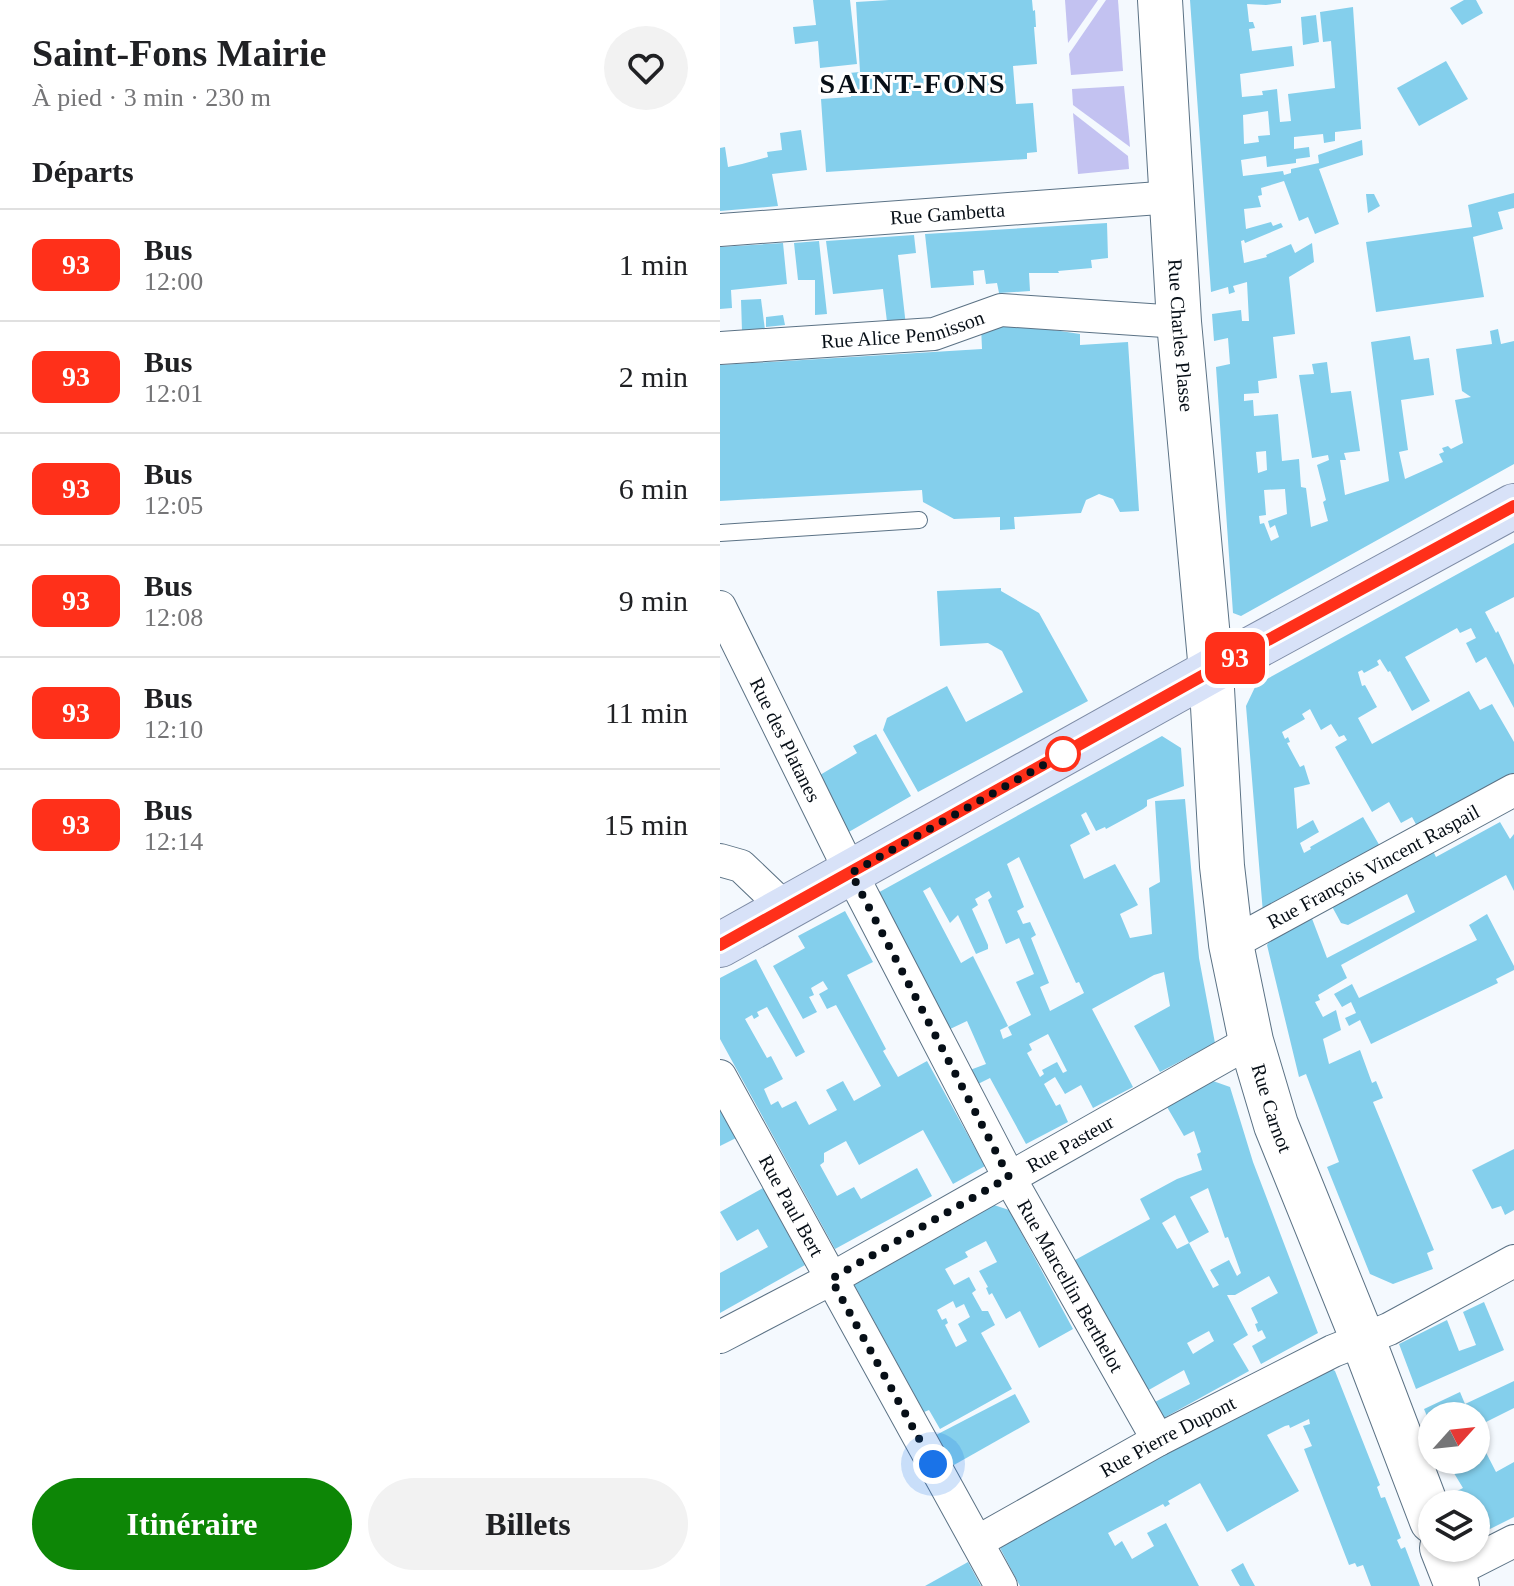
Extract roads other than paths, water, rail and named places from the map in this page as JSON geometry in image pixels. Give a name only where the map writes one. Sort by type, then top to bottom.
[{"type":"main road","name":"Rue Charles Plasse","points":[[1160,0],[1179,322],[1211,671]]},
{"type":"main road","points":[[720,945],[1514,506]]},
{"type":"main road","name":"Rue Carnot","points":[[1211,671],[1222,866],[1231,944],[1251,1041],[1276,1125],[1420,1490]]},
{"type":"street","name":"Rue Gambetta","points":[[720,230],[1173,197]]},
{"type":"street","name":"Rue Alice Pennisson","points":[[720,348],[934,334],[1001,310],[1179,322]]},
{"type":"street","name":"Rue des Platanes","points":[[720,607],[851,873]]},
{"type":"street","name":"Rue François Vincent Raspail","points":[[1231,944],[1514,790]]},
{"type":"street","points":[[720,860],[741,866],[785,908]]},
{"type":"street","name":"Rue Marcellin Berthelot","points":[[851,873],[1009,1177],[1158,1440]]},
{"type":"street","name":"Rue Pasteur","points":[[720,1337],[831,1279],[1251,1041]]},
{"type":"street","name":"Rue Paul Bert","points":[[720,1076],[1001,1586]]},
{"type":"street","name":"Rue Pierre Dupont","points":[[977,1542],[1158,1440],[1333,1351],[1389,1329],[1514,1261]]},
{"type":"street","points":[[1450,1569],[1514,1541]]},
{"type":"lane","points":[[720,533],[919,520]]},
{"type":"district","name":"SAINT-FONS","points":[[913,83]]}]
